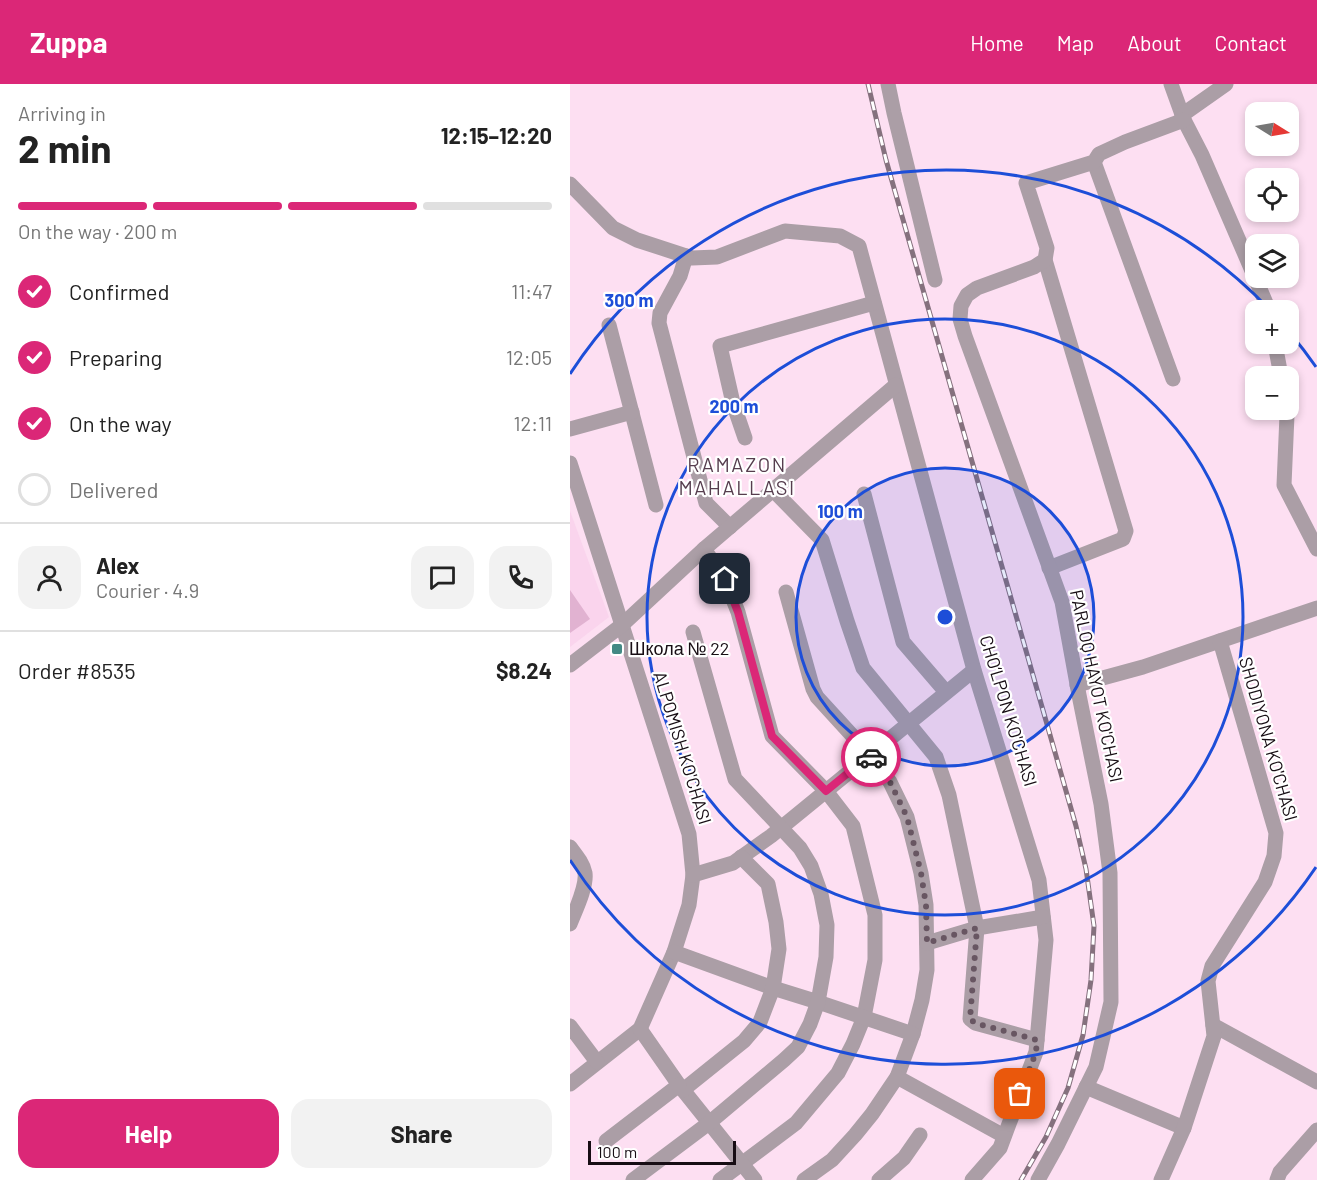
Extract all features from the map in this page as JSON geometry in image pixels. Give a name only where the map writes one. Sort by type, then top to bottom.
[{"type":"street","points":[[888,84],[935,280]]},
{"type":"street","points":[[1171,84],[1183,117],[1202,155],[1265,300]]},
{"type":"street","points":[[1049,568],[1123,539],[1125,531],[1046,260],[1047,248],[1026,183],[1094,162],[1099,154],[1183,117],[1226,84]]},
{"type":"street","points":[[1094,162],[1173,379]]},
{"type":"street","points":[[570,184],[613,228],[636,240],[686,256],[680,276],[660,313],[659,323],[706,503],[730,527]]},
{"type":"street","name":"CHO‘LPON KO'CHASI","points":[[686,256],[692,258],[717,257],[785,231],[840,236],[858,246],[974,670],[1039,880],[1046,939],[1036,1052],[1000,1148],[972,1180]]},
{"type":"street","name":"PARLOQ HAYOT KO'CHASI","points":[[1038,1180],[1096,1067],[1111,1002],[1110,873],[1101,804],[1062,602],[960,319],[967,295],[977,288],[1034,267],[1046,260]]},
{"type":"street","points":[[745,438],[733,403],[720,346],[874,303]]},
{"type":"street","points":[[609,325],[656,505]]},
{"type":"street","points":[[570,665],[622,625],[704,549],[896,385]]},
{"type":"street","points":[[570,429],[632,412]]},
{"type":"street","points":[[1287,420],[1284,485],[1317,549]]},
{"type":"street","name":"ALPOMISH KO'CHASI","points":[[570,463],[689,834],[693,875],[689,905],[674,951],[640,1029],[570,1084]]},
{"type":"street","points":[[773,490],[822,540],[863,668],[936,757],[951,806],[977,928],[970,1019],[975,1023],[1037,1040]]},
{"type":"street","points":[[864,494],[903,642],[946,692]]},
{"type":"street","points":[[704,549],[725,579],[738,612],[772,736],[826,791],[853,826],[875,915],[875,960],[864,1017],[854,1044],[838,1072],[796,1122],[720,1180]]},
{"type":"street","points":[[786,592],[817,697],[870,755],[890,782],[907,817],[921,873],[926,905],[927,970],[922,1000],[913,1034],[897,1077],[855,1135],[831,1160],[804,1180]]},
{"type":"street","name":"SHODIYONA KO'CHASI","points":[[1077,685],[1143,668],[1317,608]]},
{"type":"street","points":[[633,1180],[709,1123],[798,1047],[818,1002],[826,957],[827,925],[821,894],[811,866],[800,848],[735,779],[693,632]]},
{"type":"street","name":"SHODIYONA KO'CHASI","points":[[1161,1180],[1184,1128],[1214,1036],[1209,973],[1265,882],[1274,856],[1276,833],[1220,641]]},
{"type":"street","points":[[693,875],[733,863],[780,828],[974,670]]},
{"type":"street","points":[[570,847],[581,863],[585,874],[583,890],[570,924]]},
{"type":"street","points":[[606,1141],[744,1041],[760,1022],[773,988],[779,949],[776,922],[768,884],[741,857]]},
{"type":"street","points":[[927,943],[977,928],[1043,917]]},
{"type":"street","points":[[674,951],[773,988],[913,1034]]},
{"type":"street","points":[[1213,1025],[1317,1082]]},
{"type":"street","points":[[570,1026],[597,1062]]},
{"type":"street","points":[[640,1029],[682,1088],[755,1180]]},
{"type":"street","points":[[897,1077],[1004,1136]]},
{"type":"street","points":[[1086,1088],[1184,1128]]},
{"type":"street","points":[[1277,1180],[1280,1172],[1317,1131]]},
{"type":"street","points":[[879,1180],[903,1158],[920,1135]]},
{"type":"shaded area","points":[[570,511],[609,617],[570,647]]},
{"type":"shaded area","points":[[570,590],[590,619],[570,633]]},
{"type":"railway","points":[[868,84],[886,160],[1076,826],[1086,869],[1094,926],[1091,980],[1083,1035],[1068,1088],[1046,1137],[1021,1180]]},
{"type":"way so far","points":[[871,757],[890,782],[907,817],[921,873],[926,905],[927,943],[977,928],[970,1019],[975,1023],[1037,1040],[1036,1052],[1020,1094]]},
{"type":"place","name":"Школа № 22","points":[[617,649]]},
{"type":"district","name":"RAMAZON MAHALLASI","points":[[737,476]]},
{"type":"route","points":[[725,579],[738,612],[772,736],[826,791],[870,755],[871,757]]}]
